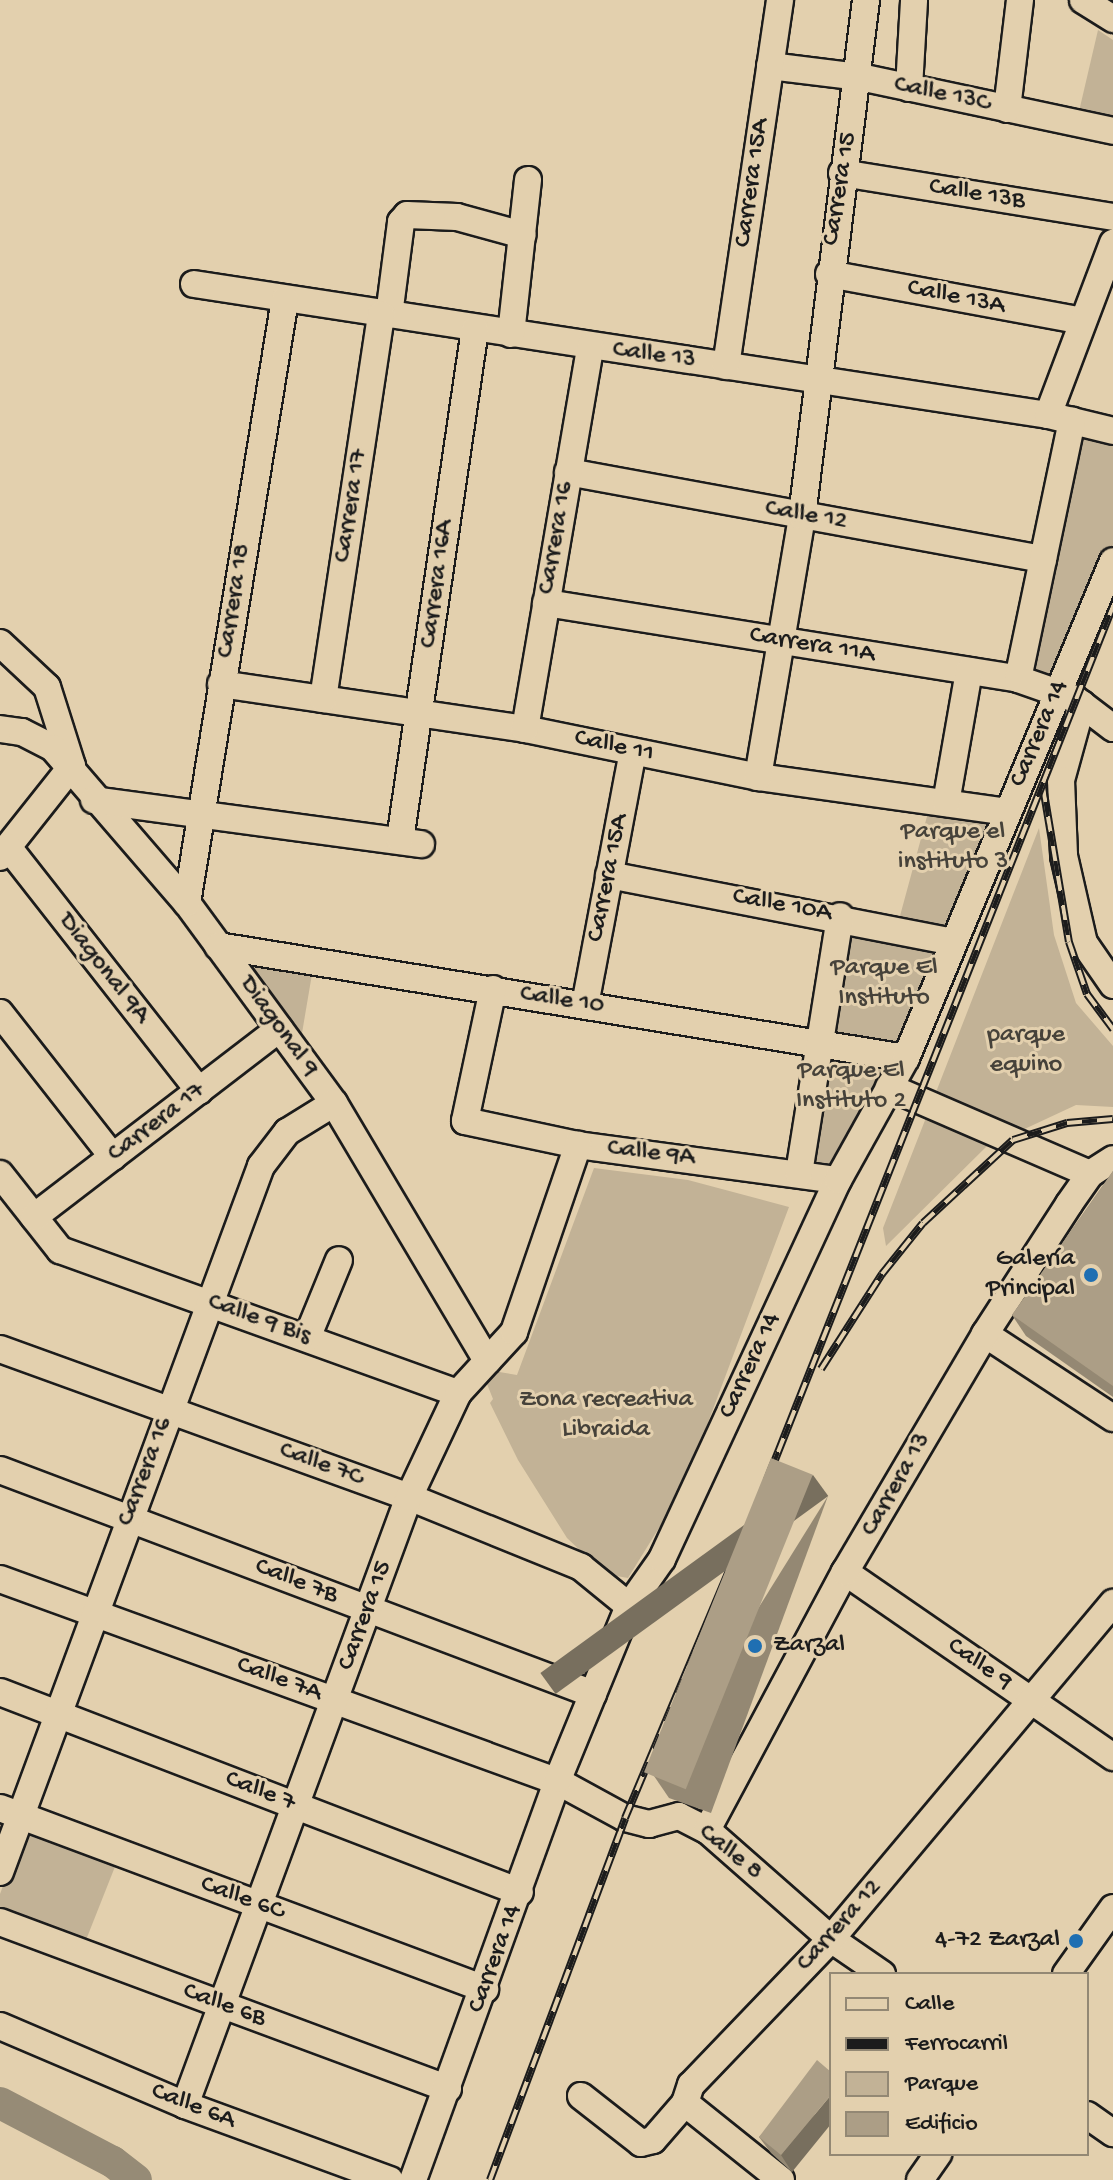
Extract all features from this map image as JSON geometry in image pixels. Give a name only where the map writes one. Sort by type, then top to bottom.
[{"type":"street","name":"Carrera 15A","points":[[726,366],[780,0]]},
{"type":"street","name":"Carrera 15","points":[[802,516],[842,173],[860,77],[866,0]]},
{"type":"street","points":[[909,88],[914,0]]},
{"type":"street","points":[[1007,109],[1020,0]]},
{"type":"street","points":[[1083,0],[1113,19]]},
{"type":"street","name":"Calle 13C","points":[[770,66],[860,77],[1113,131]]},
{"type":"street","name":"Calle 13B","points":[[842,173],[1113,217]]},
{"type":"street","points":[[511,334],[528,180]]},
{"type":"street","name":"Carrera 17","points":[[323,699],[401,222],[407,215],[457,217],[523,235]]},
{"type":"street","points":[[1018,679],[1043,559],[1060,418],[1082,321],[1113,243]]},
{"type":"street","name":"Calle 13A","points":[[829,274],[1082,321]]},
{"type":"street","name":"Calle 13","points":[[194,284],[590,347],[817,379],[1060,418],[1113,431]]},
{"type":"street","name":"Carrera 18","points":[[187,903],[285,299]]},
{"type":"street","name":"Carrera 16A","points":[[199,817],[410,842],[420,713],[475,329]]},
{"type":"street","name":"Carrera 16","points":[[525,729],[590,347]]},
{"type":"street","name":"Calle 12","points":[[568,472],[1043,559]]},
{"type":"street","points":[[758,777],[777,640],[802,516]]},
{"type":"street","name":"Carrera 14","points":[[413,2180],[559,1782],[629,1606],[662,1559],[838,1180],[906,1058],[1007,812],[1072,698],[1113,561]]},
{"type":"street","name":"Carrera 11A","points":[[546,603],[1018,679],[1072,698]]},
{"type":"street","points":[[0,643],[47,687],[72,766],[4,852]]},
{"type":"street","points":[[946,803],[969,671]]},
{"type":"street","name":"Calle 11","points":[[221,684],[525,729],[758,777],[1007,812]]},
{"type":"street","points":[[1113,728],[1072,698],[1061,780],[1064,856],[1084,943],[1113,985]]},
{"type":"street","name":"Diagonal 9","points":[[11,730],[53,748],[72,766],[94,800],[187,903],[334,1103],[487,1361]]},
{"type":"street","name":"Carrera 15A","points":[[585,1005],[633,751]]},
{"type":"street","points":[[94,800],[199,817]]},
{"type":"street","name":"Diagonal 9A","points":[[4,852],[199,1091]]},
{"type":"street","name":"Calle 10A","points":[[609,875],[840,916],[954,942]]},
{"type":"street","points":[[799,1173],[840,916]]},
{"type":"street","name":"Calle 10","points":[[218,946],[906,1058]]},
{"type":"street","name":"Calle 9A","points":[[493,989],[465,1121],[578,1145],[838,1180]]},
{"type":"street","points":[[0,1013],[113,1157]]},
{"type":"street","name":"Carrera 17","points":[[34,1217],[279,1029]]},
{"type":"street","points":[[889,1087],[1090,1174]]},
{"type":"street","name":"Carrera 16","points":[[0,1872],[10,1812],[56,1714],[209,1302],[272,1146],[334,1103]]},
{"type":"street","name":"Carrera 15","points":[[185,2105],[409,1497],[458,1393],[514,1332],[578,1145]]},
{"type":"street","name":"Carrera 13","points":[[707,1830],[845,1572],[985,1334],[1090,1174],[1113,1159]]},
{"type":"street","points":[[1,1179],[34,1217]]},
{"type":"street","name":"Calle 9 Bis","points":[[34,1217],[60,1250],[458,1393]]},
{"type":"street","points":[[307,1338],[339,1260]]},
{"type":"street","points":[[985,1334],[1113,1418]]},
{"type":"street","name":"Calle 7C","points":[[0,1349],[409,1497],[581,1567],[629,1606]]},
{"type":"street","name":"Calle 7B","points":[[0,1470],[593,1694]]},
{"type":"street","name":"Calle 9","points":[[845,1572],[1113,1757]]},
{"type":"street","name":"Calle 7A","points":[[0,1579],[559,1782]]},
{"type":"street","name":"Carrera 12","points":[[581,2096],[641,2143],[653,2140],[685,2103],[691,2085],[831,1939],[1113,1603]]},
{"type":"street","name":"Calle 7","points":[[0,1692],[520,1892]]},
{"type":"street","name":"Calle 8","points":[[559,1782],[625,1818],[649,1824],[679,1816],[707,1830],[831,1939],[879,1972]]},
{"type":"street","name":"Calle 6C","points":[[10,1812],[485,1989]]},
{"type":"street","points":[[1067,1972],[1113,1908]]},
{"type":"street","name":"Calle 6B","points":[[0,1922],[448,2089]]},
{"type":"street","name":"Calle 6A","points":[[0,2026],[185,2105],[390,2180]]},
{"type":"street","points":[[685,2103],[781,2180]]},
{"type":"street","points":[[1089,2116],[1113,2133]]},
{"type":"street","points":[[920,2180],[937,2156]]},
{"type":"green space","points":[[1098,30],[1113,40],[1113,128],[1077,120]]},
{"type":"green space","points":[[1069,433],[1113,442],[1113,558],[1055,691],[1021,682]]},
{"type":"green space","points":[[929,809],[998,821],[838,1180],[799,1173],[843,921],[897,927]]},
{"type":"green space","name":"parque equino","points":[[1039,828],[1054,935],[1076,1003],[1113,1046],[1113,1107],[1076,1105],[986,1147],[886,1246],[883,1228]]},
{"type":"green space","points":[[246,961],[312,974],[301,1039]]},
{"type":"green space","name":"Zona recreativa Libraida","points":[[594,1168],[688,1180],[789,1207],[683,1489],[628,1578],[605,1574],[567,1538],[518,1460],[490,1403],[493,1399],[481,1369],[517,1375]]},
{"type":"green space","points":[[28,1818],[120,1854],[84,1945],[0,1918],[0,1894]]},
{"type":"building","name":"Galería Principal","points":[[1113,1171],[1113,1386],[1012,1315]]},
{"type":"building","points":[[771,1458],[813,1475],[686,1789],[644,1772]]},
{"type":"building","points":[[817,2060],[829,2070],[829,2097],[781,2155],[759,2137]]},
{"type":"waterway","points":[[0,2103],[113,2162],[136,2180]]},
{"type":"railway","points":[[767,1480],[1113,606]]},
{"type":"railway","points":[[1043,787],[1069,942],[1087,994],[1113,1029]]},
{"type":"railway","points":[[821,1369],[882,1274],[923,1223],[1013,1140],[1067,1123],[1113,1119]]},
{"type":"railway","points":[[490,2180],[625,1818],[742,1539]]},
{"type":"place","name":"Galería Principal","points":[[1091,1275]]},
{"type":"place","name":"Zarzal","points":[[755,1646]]},
{"type":"place","name":"4-72 Zarzal","points":[[1076,1941]]},
{"type":"park label","name":"Parque el instituto 3","points":[[953,848]]},
{"type":"park label","name":"Parque El Instituto","points":[[884,984]]},
{"type":"park label","name":"Parque El Instituto 2","points":[[851,1087]]}]
